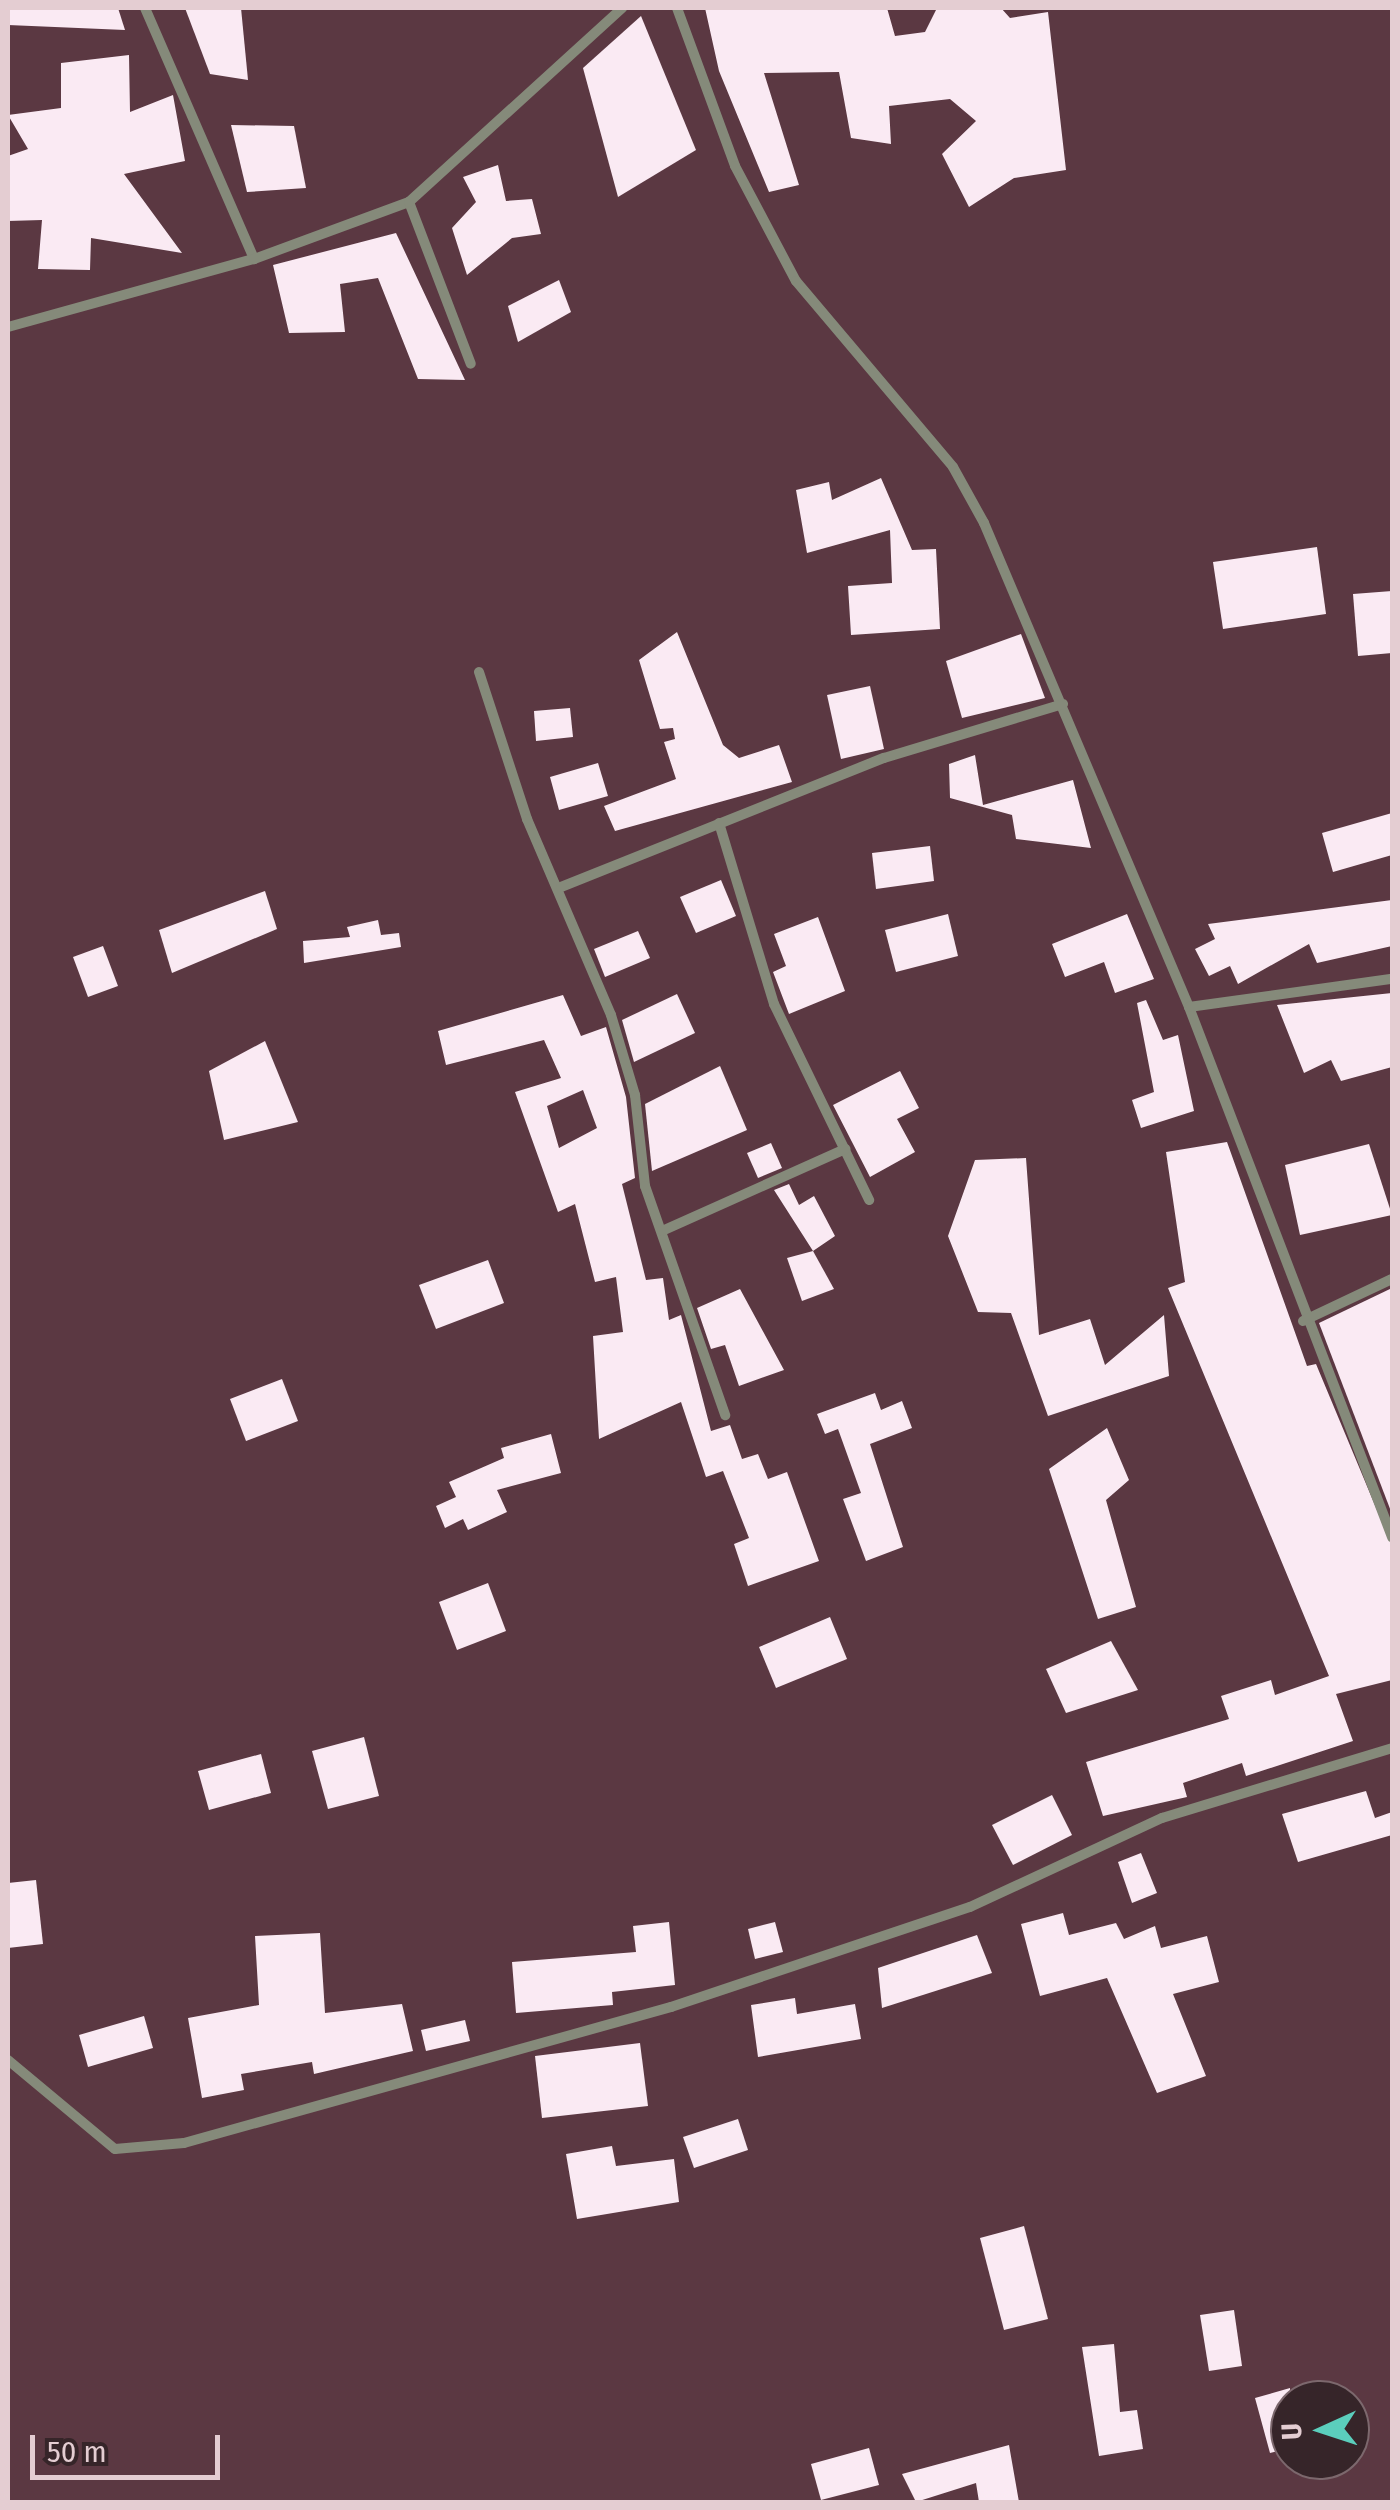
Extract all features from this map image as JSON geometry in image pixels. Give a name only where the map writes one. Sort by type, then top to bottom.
[{"type":"street","points":[[145,8],[254,259]]},
{"type":"street","points":[[8,327],[254,259],[409,202],[622,8]]},
{"type":"street","points":[[677,8],[735,166],[796,282],[952,468],[1064,704],[1189,1007],[1303,1321],[1392,1537]]},
{"type":"street","points":[[409,202],[471,364]]},
{"type":"street","points":[[479,672],[527,819],[561,887],[611,1015],[662,1231],[725,1415]]},
{"type":"street","points":[[561,887],[884,758],[1064,704]]},
{"type":"street","points":[[719,824],[774,1004],[869,1200]]},
{"type":"street","points":[[1189,1007],[1392,979]]},
{"type":"street","points":[[662,1231],[845,1149]]},
{"type":"street","points":[[1303,1321],[1392,1279]]},
{"type":"street","points":[[8,2060],[115,2148],[184,2143],[671,2007],[970,1906],[1162,1818],[1392,1748]]},
{"type":"building","points":[[8,8],[118,8],[125,30],[8,25]]},
{"type":"building","points":[[185,8],[241,8],[248,80],[210,74]]},
{"type":"building","points":[[705,8],[887,8],[895,36],[925,32],[937,8],[1001,8],[1010,18],[1048,12],[1066,170],[1014,178],[969,207],[942,154],[976,121],[950,99],[889,106],[891,144],[851,138],[839,72],[764,73],[799,185],[769,192],[719,71]]},
{"type":"building","points":[[641,16],[696,150],[618,197],[583,68]]},
{"type":"building","points":[[129,55],[130,112],[173,95],[185,161],[124,174],[182,253],[91,238],[90,270],[38,269],[42,220],[8,221],[8,156],[28,149],[8,115],[61,108],[61,63]]},
{"type":"building","points":[[231,125],[294,126],[306,188],[247,192]]},
{"type":"building","points":[[498,165],[506,201],[532,199],[541,234],[512,238],[467,275],[452,228],[476,202],[463,177]]},
{"type":"building","points":[[396,233],[465,380],[418,379],[378,278],[340,284],[345,332],[289,333],[273,265]]},
{"type":"building","points":[[559,280],[571,312],[518,342],[508,306]]},
{"type":"building","points":[[881,478],[912,550],[936,549],[940,629],[851,635],[848,586],[892,583],[890,530],[807,553],[796,490],[829,482],[832,500]]},
{"type":"building","points":[[1317,547],[1326,614],[1223,629],[1213,562]]},
{"type":"building","points":[[1392,591],[1392,653],[1358,656],[1353,594]]},
{"type":"building","points":[[677,632],[723,745],[739,758],[779,745],[792,782],[615,831],[604,806],[676,779],[664,742],[675,739],[673,728],[660,729],[639,660]]},
{"type":"building","points":[[1021,634],[1045,698],[962,718],[946,661]]},
{"type":"building","points":[[870,686],[884,749],[841,759],[827,695]]},
{"type":"building","points":[[570,708],[573,737],[536,741],[534,711]]},
{"type":"building","points":[[975,755],[983,805],[1073,780],[1091,848],[1016,839],[1012,815],[950,798],[949,764]]},
{"type":"building","points":[[598,763],[608,796],[559,810],[550,777]]},
{"type":"building","points":[[1392,813],[1392,855],[1333,872],[1322,833]]},
{"type":"building","points":[[930,846],[934,881],[876,889],[872,853]]},
{"type":"building","points":[[721,880],[736,916],[696,933],[680,897]]},
{"type":"building","points":[[265,891],[277,929],[172,973],[159,930]]},
{"type":"building","points":[[1392,900],[1392,946],[1317,963],[1309,944],[1238,984],[1230,966],[1209,976],[1195,949],[1215,939],[1208,924]]},
{"type":"building","points":[[948,914],[958,956],[896,972],[885,930]]},
{"type":"building","points":[[1127,914],[1154,979],[1115,993],[1104,962],[1065,977],[1052,944]]},
{"type":"building","points":[[818,917],[845,991],[789,1014],[773,972],[786,966],[774,934]]},
{"type":"building","points":[[378,920],[381,935],[399,933],[401,947],[304,963],[303,941],[350,937],[347,927]]},
{"type":"building","points":[[638,931],[650,958],[605,977],[594,949]]},
{"type":"building","points":[[103,946],[118,986],[88,997],[73,957]]},
{"type":"building","points":[[1392,993],[1392,1067],[1341,1081],[1331,1060],[1304,1073],[1277,1005]]},
{"type":"building","points":[[677,994],[695,1033],[634,1062],[622,1020]]},
{"type":"building","points":[[563,995],[581,1036],[606,1027],[626,1097],[635,1178],[622,1184],[646,1280],[663,1278],[669,1320],[681,1315],[711,1431],[730,1425],[742,1459],[758,1454],[768,1479],[787,1472],[819,1561],[748,1586],[734,1544],[749,1538],[723,1471],[706,1477],[681,1402],[599,1439],[593,1336],[623,1332],[616,1277],[595,1282],[575,1204],[558,1212],[515,1092],[561,1078],[544,1040],[446,1065],[438,1031]],"holes":[[[583,1090],[597,1128],[559,1148],[547,1106]]]},
{"type":"building","points":[[1146,1000],[1163,1040],[1178,1035],[1194,1111],[1141,1128],[1132,1100],[1154,1092],[1137,1003]]},
{"type":"building","points":[[265,1041],[298,1122],[224,1140],[209,1071]]},
{"type":"building","points":[[720,1066],[747,1130],[652,1171],[645,1104]]},
{"type":"building","points":[[900,1071],[919,1108],[897,1119],[915,1152],[870,1177],[833,1105]]},
{"type":"building","points":[[1227,1142],[1307,1366],[1316,1364],[1392,1546],[1392,1680],[1336,1694],[1353,1741],[1246,1776],[1242,1763],[1183,1783],[1187,1797],[1103,1816],[1086,1762],[1229,1719],[1221,1696],[1271,1680],[1275,1695],[1329,1676],[1168,1288],[1185,1282],[1166,1152]]},
{"type":"building","points":[[771,1143],[782,1168],[758,1178],[747,1153]]},
{"type":"building","points":[[1369,1144],[1392,1215],[1300,1235],[1285,1165]]},
{"type":"building","points":[[1026,1158],[1039,1335],[1090,1319],[1105,1365],[1164,1315],[1169,1376],[1048,1416],[1011,1313],[978,1312],[948,1236],[975,1160]]},
{"type":"building","points":[[789,1184],[799,1205],[814,1196],[835,1236],[813,1251],[774,1190]]},
{"type":"building","points":[[813,1251],[834,1289],[802,1301],[787,1258]]},
{"type":"building","points":[[488,1260],[504,1303],[436,1329],[419,1285]]},
{"type":"building","points":[[1392,1288],[1392,1514],[1319,1323]]},
{"type":"building","points":[[740,1289],[784,1370],[739,1386],[725,1345],[711,1349],[697,1308]]},
{"type":"building","points":[[282,1379],[298,1421],[246,1441],[230,1399]]},
{"type":"building","points":[[875,1393],[881,1410],[902,1401],[912,1428],[870,1444],[903,1547],[866,1561],[843,1499],[861,1493],[838,1429],[825,1434],[817,1414]]},
{"type":"building","points":[[1107,1428],[1129,1480],[1106,1500],[1136,1607],[1098,1619],[1049,1469]]},
{"type":"building","points":[[551,1434],[561,1473],[497,1490],[507,1512],[468,1530],[463,1519],[445,1528],[436,1506],[456,1497],[449,1482],[504,1458],[501,1448]]},
{"type":"building","points":[[488,1583],[506,1631],[457,1650],[439,1602]]},
{"type":"building","points":[[830,1617],[847,1659],[776,1688],[759,1647]]},
{"type":"building","points":[[1111,1641],[1138,1690],[1066,1713],[1046,1669]]},
{"type":"building","points":[[364,1737],[379,1796],[328,1809],[312,1751]]},
{"type":"building","points":[[261,1754],[271,1793],[209,1810],[198,1771]]},
{"type":"building","points":[[1366,1791],[1375,1818],[1392,1812],[1392,1835],[1298,1862],[1282,1814]]},
{"type":"building","points":[[1052,1795],[1072,1835],[1013,1865],[992,1825]]},
{"type":"building","points":[[1141,1853],[1157,1893],[1132,1903],[1118,1862]]},
{"type":"building","points":[[36,1880],[43,1944],[8,1948],[8,1883]]},
{"type":"building","points":[[1063,1913],[1069,1935],[1116,1923],[1124,1939],[1155,1926],[1161,1948],[1207,1936],[1219,1982],[1173,1994],[1206,2076],[1157,2093],[1107,1978],[1040,1996],[1021,1924]]},
{"type":"building","points":[[669,1922],[675,1985],[612,1992],[613,2005],[516,2013],[512,1962],[636,1952],[633,1926]]},
{"type":"building","points":[[775,1922],[783,1952],[755,1959],[748,1929]]},
{"type":"building","points":[[320,1933],[325,2013],[402,2004],[413,2051],[314,2074],[312,2062],[241,2074],[244,2090],[202,2098],[188,2018],[259,2005],[255,1936]]},
{"type":"building","points":[[977,1935],[992,1973],[882,2008],[878,1968]]},
{"type":"building","points":[[795,1998],[797,2014],[855,2004],[861,2039],[758,2057],[751,2005]]},
{"type":"building","points":[[144,2016],[153,2048],[88,2067],[79,2035]]},
{"type":"building","points":[[465,2020],[470,2041],[426,2051],[421,2030]]},
{"type":"building","points":[[640,2043],[648,2106],[542,2118],[535,2056]]},
{"type":"building","points":[[738,2119],[748,2150],[694,2168],[683,2137]]},
{"type":"building","points":[[612,2146],[616,2166],[674,2159],[679,2202],[577,2219],[566,2154]]},
{"type":"building","points":[[1024,2226],[1048,2319],[1004,2330],[980,2238]]},
{"type":"building","points":[[1234,2310],[1242,2366],[1209,2371],[1200,2315]]},
{"type":"building","points":[[1114,2344],[1120,2412],[1137,2410],[1143,2449],[1099,2456],[1082,2347]]},
{"type":"building","points":[[1270,2394],[1270,2453],[1255,2398]]},
{"type":"building","points":[[1009,2445],[1019,2502],[979,2502],[976,2483],[916,2502],[902,2474]]},
{"type":"building","points":[[869,2448],[879,2485],[821,2500],[811,2464]]}]
